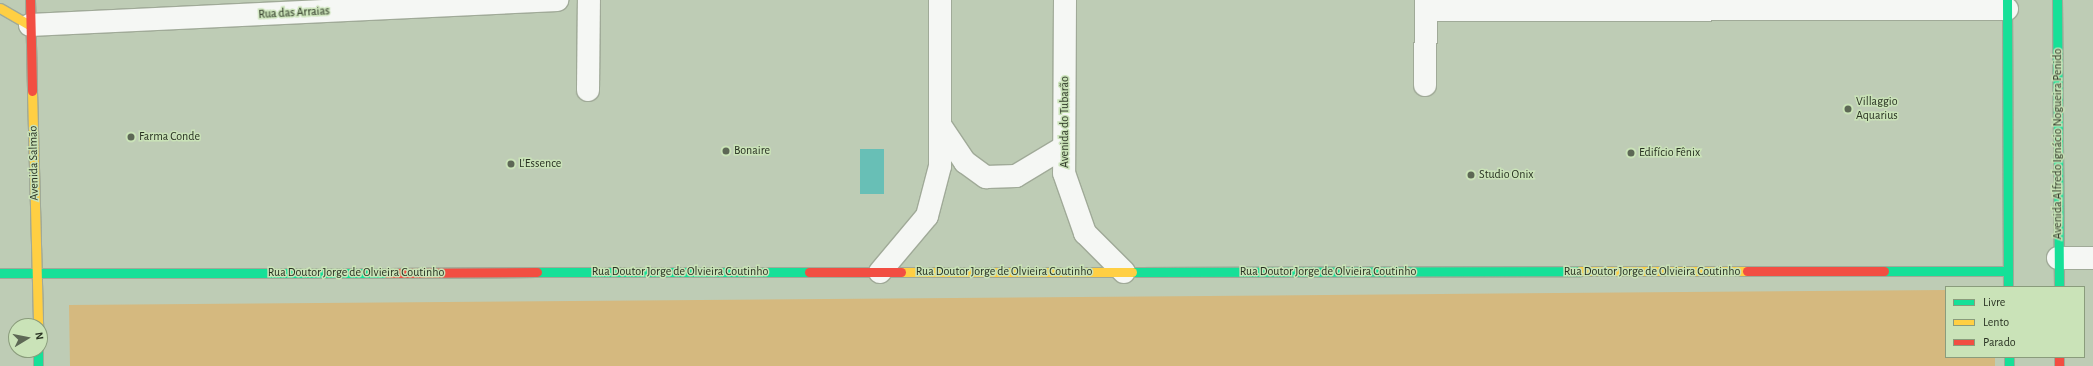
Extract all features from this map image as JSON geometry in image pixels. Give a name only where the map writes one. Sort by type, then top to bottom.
[{"type":"street","name":"Avenida Salmão","points":[[30,0],[38,318]]},
{"type":"street","name":"Rua das Arraias","points":[[30,25],[557,0]]},
{"type":"street","points":[[588,90],[589,0]]},
{"type":"street","points":[[880,272],[927,216],[940,166],[940,0]]},
{"type":"street","name":"Avenida do Tubarão","points":[[1065,0],[1064,173],[1085,233],[1124,272]]},
{"type":"street","name":"Avenida Alfredo Ignácio Nogueira Penido","points":[[2057,0],[2058,286]]},
{"type":"street","points":[[1425,85],[1426,5],[2007,4],[2008,286]]},
{"type":"street","points":[[0,8],[30,25]]},
{"type":"street","points":[[940,125],[965,162],[986,177],[1016,176],[1064,147]]},
{"type":"street","points":[[2058,258],[2093,258]]},
{"type":"street","name":"Rua Doutor Jorge de Olvieira Coutinho","points":[[0,273],[2008,271]]},
{"type":"shaded area","points":[[1945,290],[1945,358],[1995,358],[1995,366],[70,366],[69,305]]},
{"type":"water","points":[[860,149],[884,149],[884,194],[860,194]]},
{"type":"traffic: fast","points":[[2007,0],[2008,286]]},
{"type":"traffic: fast","points":[[2057,0],[2059,286]]},
{"type":"traffic: fast","points":[[1132,272],[1580,271]]},
{"type":"traffic: fast","points":[[1884,271],[2008,271]]},
{"type":"traffic: fast","points":[[537,272],[809,272]]},
{"type":"traffic: fast","points":[[0,273],[387,273]]},
{"type":"traffic: fast","points":[[38,358],[38,366]]},
{"type":"traffic: fast","points":[[2009,358],[2009,366]]},
{"type":"traffic: slow","points":[[0,8],[30,25]]},
{"type":"traffic: slow","points":[[32,91],[38,318]]},
{"type":"traffic: slow","points":[[1580,271],[1747,271]]},
{"type":"traffic: slow","points":[[901,272],[1132,272]]},
{"type":"traffic: jam","points":[[30,0],[32,91]]},
{"type":"traffic: jam","points":[[1747,271],[1884,271]]},
{"type":"traffic: jam","points":[[387,273],[537,272]]},
{"type":"traffic: jam","points":[[809,272],[901,272]]},
{"type":"traffic: jam","points":[[2059,358],[2059,366]]},
{"type":"place","name":"Villaggio Aquarius","points":[[1848,109]]},
{"type":"place","name":"Farma Conde","points":[[131,137]]},
{"type":"place","name":"Bonaire","points":[[726,151]]},
{"type":"place","name":"Edifício Fênix","points":[[1631,153]]},
{"type":"place","name":"L'Essence","points":[[511,164]]},
{"type":"place","name":"Studio Onix","points":[[1471,175]]}]
